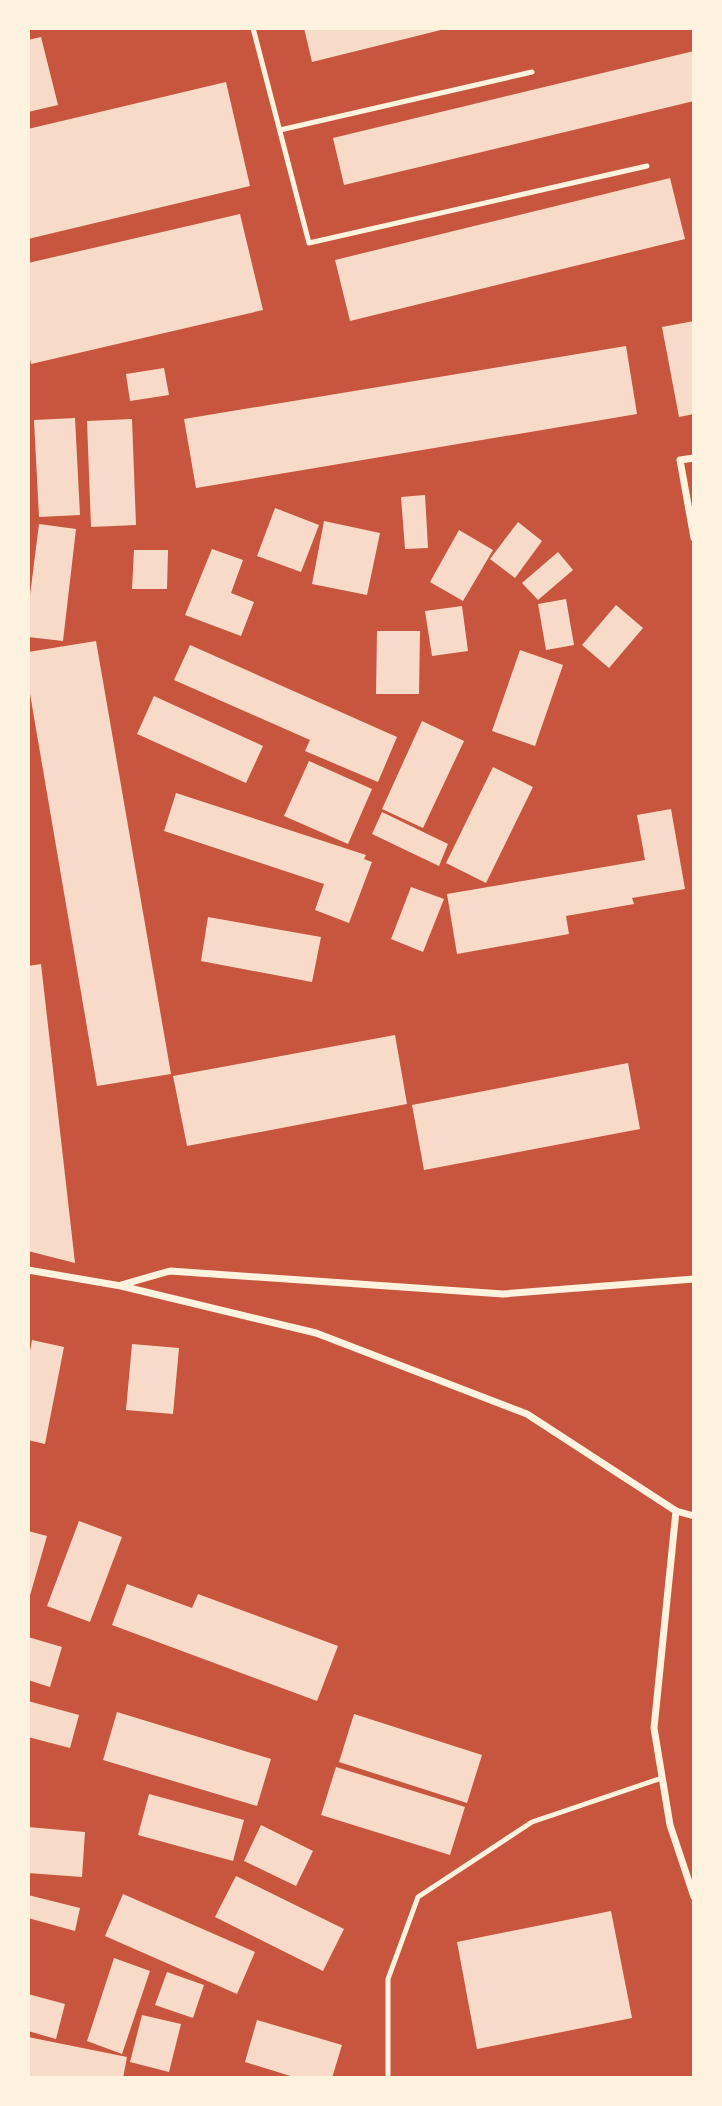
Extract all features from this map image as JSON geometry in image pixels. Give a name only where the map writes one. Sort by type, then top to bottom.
[{"type":"street","points":[[694,458],[680,460],[694,538]]},
{"type":"street","points":[[28,1270],[121,1286],[316,1333],[527,1414],[676,1511],[694,1516]]},
{"type":"street","points":[[121,1286],[170,1271],[503,1294],[694,1279]]},
{"type":"street","points":[[676,1511],[654,1728],[670,1825],[694,1897]]},
{"type":"lane","points":[[253,28],[309,243],[647,166]]},
{"type":"lane","points":[[280,130],[532,72]]},
{"type":"lane","points":[[388,2078],[388,1979],[418,1897],[532,1822],[662,1778]]},
{"type":"building","points":[[304,28],[445,28],[445,29],[312,62]]},
{"type":"building","points":[[41,37],[58,105],[28,112],[28,40]]},
{"type":"building","points":[[694,51],[694,101],[344,185],[333,138]]},
{"type":"building","points":[[226,82],[250,186],[28,239],[28,129]]},
{"type":"building","points":[[670,178],[685,239],[350,321],[335,260]]},
{"type":"building","points":[[240,214],[263,310],[31,364],[28,350],[28,263]]},
{"type":"building","points":[[694,321],[694,414],[679,417],[662,327]]},
{"type":"building","points":[[626,346],[637,414],[196,488],[184,419]]},
{"type":"building","points":[[164,368],[169,395],[130,401],[126,374]]},
{"type":"building","points":[[75,418],[80,515],[39,517],[34,420]]},
{"type":"building","points":[[132,419],[136,525],[91,527],[87,421]]},
{"type":"building","points":[[425,495],[428,548],[405,549],[401,497]]},
{"type":"building","points":[[275,508],[319,525],[301,572],[257,556]]},
{"type":"building","points":[[324,521],[380,533],[367,595],[312,584]]},
{"type":"building","points":[[518,522],[542,541],[515,578],[490,559]]},
{"type":"building","points":[[39,524],[76,529],[63,641],[28,637],[28,611]]},
{"type":"building","points":[[459,530],[493,550],[463,601],[430,582]]},
{"type":"building","points":[[212,549],[243,560],[231,593],[254,602],[241,636],[185,615]]},
{"type":"building","points":[[134,550],[168,550],[167,589],[132,589]]},
{"type":"building","points":[[558,552],[573,570],[538,600],[522,583]]},
{"type":"building","points":[[566,599],[574,645],[546,650],[538,604]]},
{"type":"building","points":[[616,605],[643,628],[609,668],[582,645]]},
{"type":"building","points":[[462,606],[468,651],[432,656],[425,611]]},
{"type":"building","points":[[377,631],[420,631],[419,694],[376,694]]},
{"type":"building","points":[[96,641],[171,1074],[97,1086],[28,682],[28,652]]},
{"type":"building","points":[[190,645],[397,737],[378,782],[305,751],[310,740],[174,680]]},
{"type":"building","points":[[520,650],[563,665],[535,746],[492,731]]},
{"type":"building","points":[[154,696],[263,746],[246,783],[137,734]]},
{"type":"building","points":[[422,721],[464,741],[423,828],[382,809]]},
{"type":"building","points":[[309,761],[372,789],[348,844],[284,816]]},
{"type":"building","points":[[493,767],[533,787],[486,883],[446,863]]},
{"type":"building","points":[[176,793],[366,855],[364,859],[372,862],[349,923],[315,910],[324,884],[164,831]]},
{"type":"building","points":[[671,809],[685,889],[632,898],[634,904],[566,916],[569,934],[457,954],[447,894],[645,860],[637,815]]},
{"type":"building","points":[[382,812],[448,844],[439,866],[372,834]]},
{"type":"building","points":[[411,887],[444,899],[423,952],[391,939]]},
{"type":"building","points":[[208,917],[321,937],[312,982],[201,961]]},
{"type":"building","points":[[41,964],[75,1263],[28,1251],[28,966]]},
{"type":"building","points":[[395,1035],[407,1104],[187,1146],[173,1076]]},
{"type":"building","points":[[628,1063],[640,1129],[424,1170],[412,1105]]},
{"type":"building","points":[[32,1340],[64,1347],[45,1444],[28,1440],[28,1362]]},
{"type":"building","points":[[132,1344],[179,1348],[173,1414],[126,1410]]},
{"type":"building","points":[[79,1521],[122,1537],[90,1622],[47,1606]]},
{"type":"building","points":[[28,1531],[47,1536],[29,1599],[28,1599]]},
{"type":"building","points":[[127,1584],[192,1608],[198,1594],[338,1646],[317,1701],[112,1625]]},
{"type":"building","points":[[28,1637],[62,1647],[50,1687],[28,1680]]},
{"type":"building","points":[[28,1701],[79,1715],[70,1748],[28,1737]]},
{"type":"building","points":[[117,1712],[271,1759],[257,1806],[103,1760]]},
{"type":"building","points":[[354,1714],[482,1755],[467,1803],[339,1762]]},
{"type":"building","points":[[336,1767],[465,1807],[450,1855],[321,1815]]},
{"type":"building","points":[[149,1794],[244,1820],[233,1861],[138,1835]]},
{"type":"building","points":[[261,1825],[313,1851],[296,1886],[244,1861]]},
{"type":"building","points":[[28,1827],[85,1832],[82,1877],[28,1873]]},
{"type":"building","points":[[236,1876],[344,1929],[323,1971],[215,1917]]},
{"type":"building","points":[[123,1894],[255,1952],[237,1994],[105,1936]]},
{"type":"building","points":[[28,1895],[80,1908],[75,1931],[28,1918]]},
{"type":"building","points":[[611,1911],[632,2018],[477,2049],[457,1942]]},
{"type":"building","points":[[114,1958],[150,1971],[122,2054],[87,2041]]},
{"type":"building","points":[[167,1972],[204,1985],[193,2018],[155,2005]]},
{"type":"building","points":[[28,1994],[65,2004],[56,2039],[28,2031]]},
{"type":"building","points":[[142,2015],[181,2024],[169,2072],[130,2062]]},
{"type":"building","points":[[257,2020],[342,2045],[332,2078],[297,2078],[245,2062]]},
{"type":"building","points":[[28,2037],[127,2057],[123,2078],[28,2078]]}]
